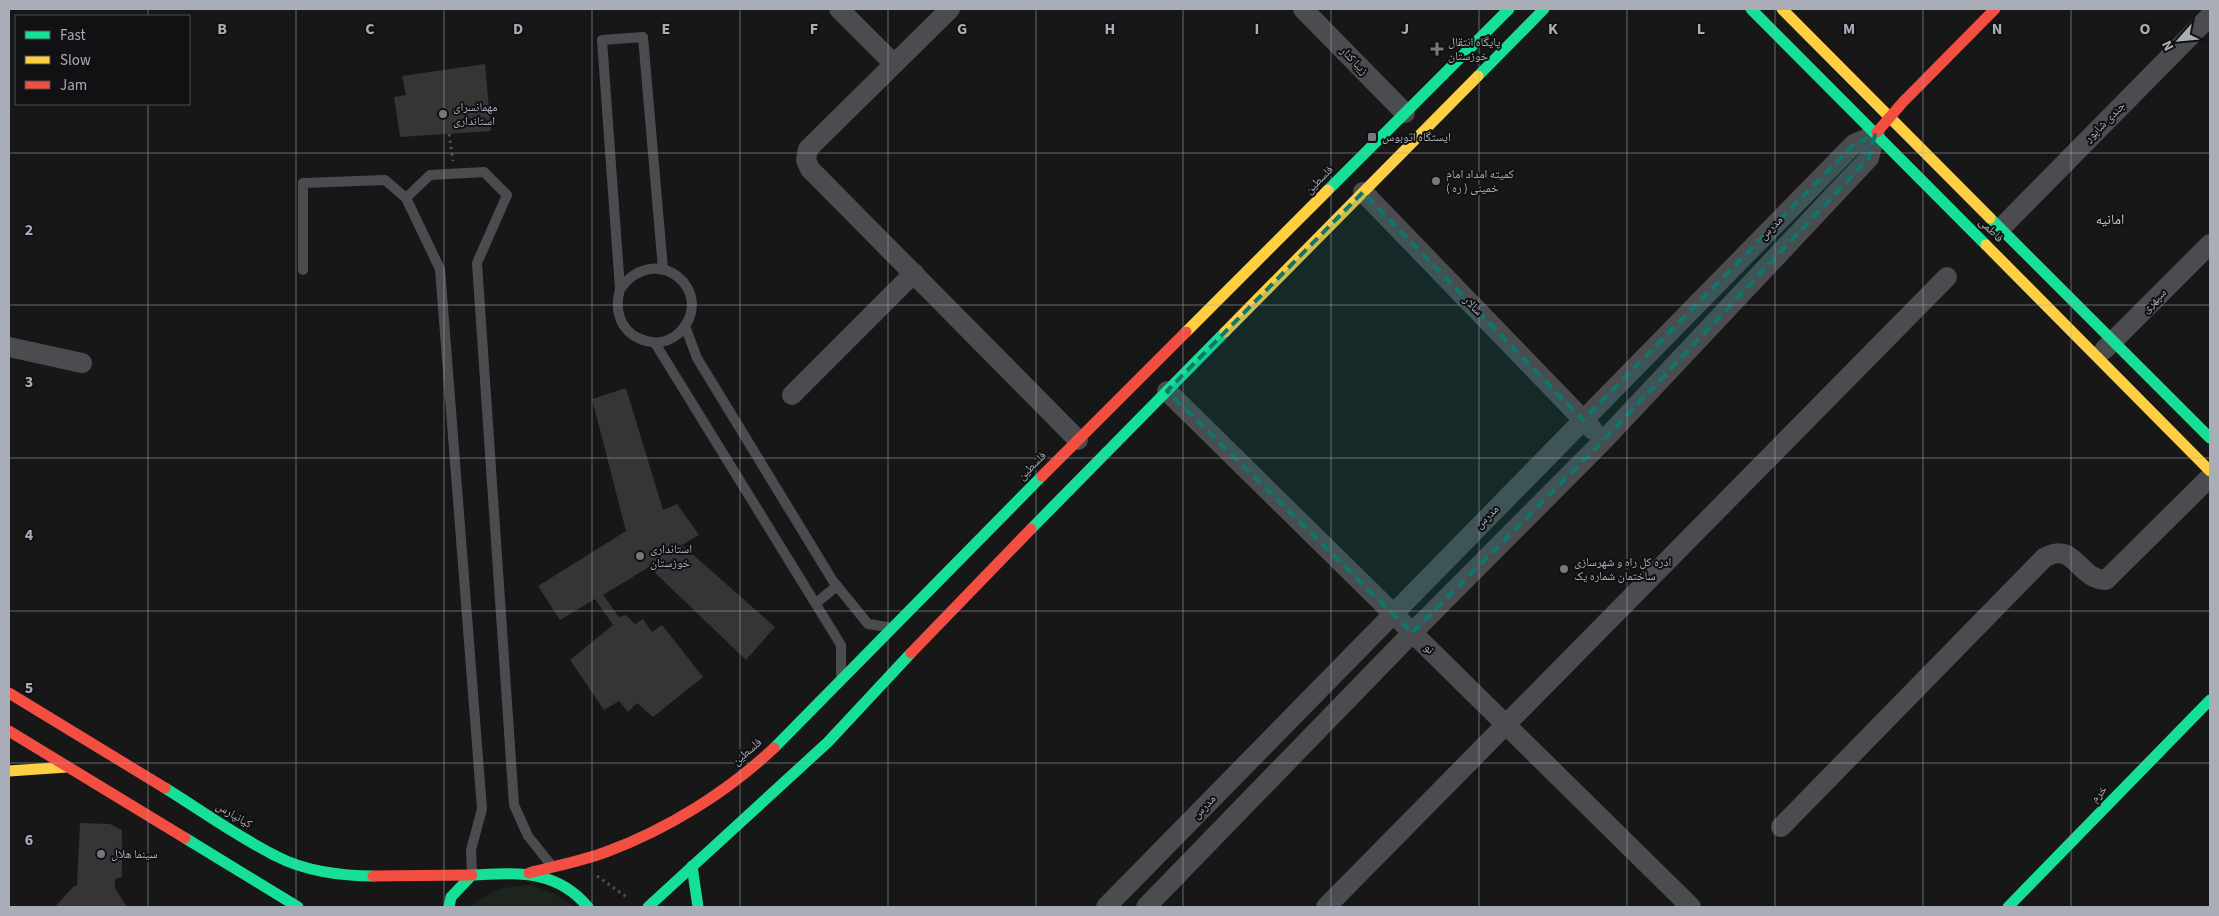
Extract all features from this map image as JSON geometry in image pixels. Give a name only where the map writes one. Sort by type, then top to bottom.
[{"type":"street","points":[[838,9],[894,64]]},
{"type":"street","points":[[950,9],[808,149],[806,160],[810,170],[1078,440]]},
{"type":"street","name":"زیبا کنار","points":[[1303,9],[1405,113]]},
{"type":"street","name":"فلسطین","points":[[529,873],[606,852],[667,825],[747,773],[803,720],[983,535],[1509,9]]},
{"type":"street","points":[[648,907],[828,742],[1004,557],[1544,9]]},
{"type":"street","name":"فاطمی","points":[[1751,9],[2210,470]]},
{"type":"street","name":"فاطمی","points":[[1782,9],[2210,438]]},
{"type":"street","name":"مدرس","points":[[1106,907],[1854,144],[1875,135],[1909,95],[1995,9]]},
{"type":"street","name":"جندی شاپور","points":[[2001,228],[2210,16]]},
{"type":"street","name":"مدرس","points":[[1146,907],[1412,633],[1604,440],[1869,158],[1875,135]]},
{"type":"street","name":"سالار","points":[[1363,192],[1604,440]]},
{"type":"street","name":"سپهری","points":[[2097,357],[2210,244]]},
{"type":"street","points":[[792,395],[914,273]]},
{"type":"street","points":[[1326,907],[1947,277]]},
{"type":"street","points":[[9,347],[82,363]]},
{"type":"street","name":"نو","points":[[1167,391],[1691,907]]},
{"type":"street","points":[[1781,827],[2044,558],[2054,552],[2063,552],[2096,579],[2106,580],[2210,477]]},
{"type":"street","points":[[983,535],[1004,557]]},
{"type":"street","name":"کیانپارس","points":[[9,693],[277,858],[313,869],[358,876],[529,873]]},
{"type":"street","name":"خرم","points":[[2008,907],[2210,700]]},
{"type":"street","points":[[9,731],[298,907]]},
{"type":"street","points":[[9,771],[67,767]]},
{"type":"street","points":[[692,866],[698,907]]},
{"type":"street","points":[[529,873],[557,882],[571,890],[588,907]]},
{"type":"street","points":[[449,907],[451,897],[472,875]]},
{"type":"lane","points":[[620,289],[628,278],[638,271],[663,268],[674,273],[683,281],[692,303],[691,315],[678,335],[655,343],[637,338],[623,326],[618,314],[617,301],[620,289],[602,40],[643,37],[663,268]]},
{"type":"lane","points":[[406,198],[430,175],[484,172],[507,195],[477,263],[514,805],[528,836],[552,867]]},
{"type":"lane","points":[[303,270],[303,183],[384,180],[406,198],[440,269],[482,809],[471,850],[472,875]]},
{"type":"lane","points":[[685,326],[697,358],[837,586],[868,624],[892,627]]},
{"type":"lane","points":[[655,343],[841,645],[840,681]]},
{"type":"lane","points":[[816,603],[837,586]]},
{"type":"path","points":[[449,134],[454,174]]},
{"type":"path","points":[[586,857],[597,877],[634,902]]},
{"type":"highlighted area","points":[[1875,135],[1869,158],[1604,440],[1412,633],[1167,391],[1363,192],[1583,420],[1854,144]]},
{"type":"shaded area","points":[[530,885],[553,893],[573,907],[470,907],[485,896],[498,890]]},
{"type":"building","name":"مهمانسرای استانداری","points":[[485,64],[491,131],[400,137],[394,97],[406,95],[402,76]]},
{"type":"building","name":"استانداری خوزستان","points":[[626,388],[663,510],[677,504],[699,535],[682,545],[775,627],[746,660],[649,567],[603,595],[619,617],[626,615],[635,624],[643,619],[652,632],[662,625],[703,677],[653,717],[637,703],[628,712],[619,701],[604,710],[570,660],[613,625],[595,599],[560,620],[538,586],[626,531],[592,399]]},
{"type":"building","name":"سینما هلال","points":[[80,823],[110,824],[122,830],[122,877],[115,879],[115,888],[127,907],[55,907],[77,885]]},
{"type":"traffic: fast","points":[[1328,190],[1509,9]]},
{"type":"traffic: fast","points":[[1478,76],[1544,9]]},
{"type":"traffic: fast","points":[[1751,9],[1986,245]]},
{"type":"traffic: fast","points":[[1990,218],[2210,438]]},
{"type":"traffic: fast","points":[[1031,529],[1225,332]]},
{"type":"traffic: fast","points":[[774,748],[1042,476]]},
{"type":"traffic: fast","points":[[648,907],[828,742],[911,653]]},
{"type":"traffic: fast","points":[[2008,907],[2210,700]]},
{"type":"traffic: fast","points":[[165,788],[248,841],[287,861],[323,872],[373,876]]},
{"type":"traffic: fast","points":[[185,838],[298,907]]},
{"type":"traffic: fast","points":[[692,866],[698,907]]},
{"type":"traffic: fast","points":[[449,907],[451,897],[472,875],[505,874],[535,876],[549,880],[563,886],[588,907]]},
{"type":"traffic: slow","points":[[1782,9],[1990,218]]},
{"type":"traffic: slow","points":[[1225,332],[1478,76]]},
{"type":"traffic: slow","points":[[1186,332],[1328,190]]},
{"type":"traffic: slow","points":[[1986,245],[2210,471]]},
{"type":"traffic: slow","points":[[9,771],[67,767]]},
{"type":"traffic: jam","points":[[1877,132],[1903,102],[1995,9]]},
{"type":"traffic: jam","points":[[1042,476],[1186,332]]},
{"type":"traffic: jam","points":[[911,653],[1031,529]]},
{"type":"traffic: jam","points":[[9,693],[165,788]]},
{"type":"traffic: jam","points":[[9,731],[185,838]]},
{"type":"traffic: jam","points":[[529,873],[597,855],[629,843],[674,821],[737,780],[774,748]]},
{"type":"traffic: jam","points":[[373,876],[472,875]]},
{"type":"place","name":"پایگاه انتقال خوزستان","points":[[1437,49]]},
{"type":"place","name":"مهمانسرای استانداری","points":[[443,114]]},
{"type":"place","name":"ایستگاه اتوبوس","points":[[1372,137]]},
{"type":"place","name":"کمیته امداد امام خمینی ( ره )","points":[[1436,181]]},
{"type":"place","name":"استانداری خوزستان","points":[[640,556]]},
{"type":"place","name":"ادره کل راه و شهرسازی ساختمان شماره یک","points":[[1564,569]]},
{"type":"place","name":"سینما هلال","points":[[101,854]]},
{"type":"district","name":"امانیه","points":[[2110,220]]}]
